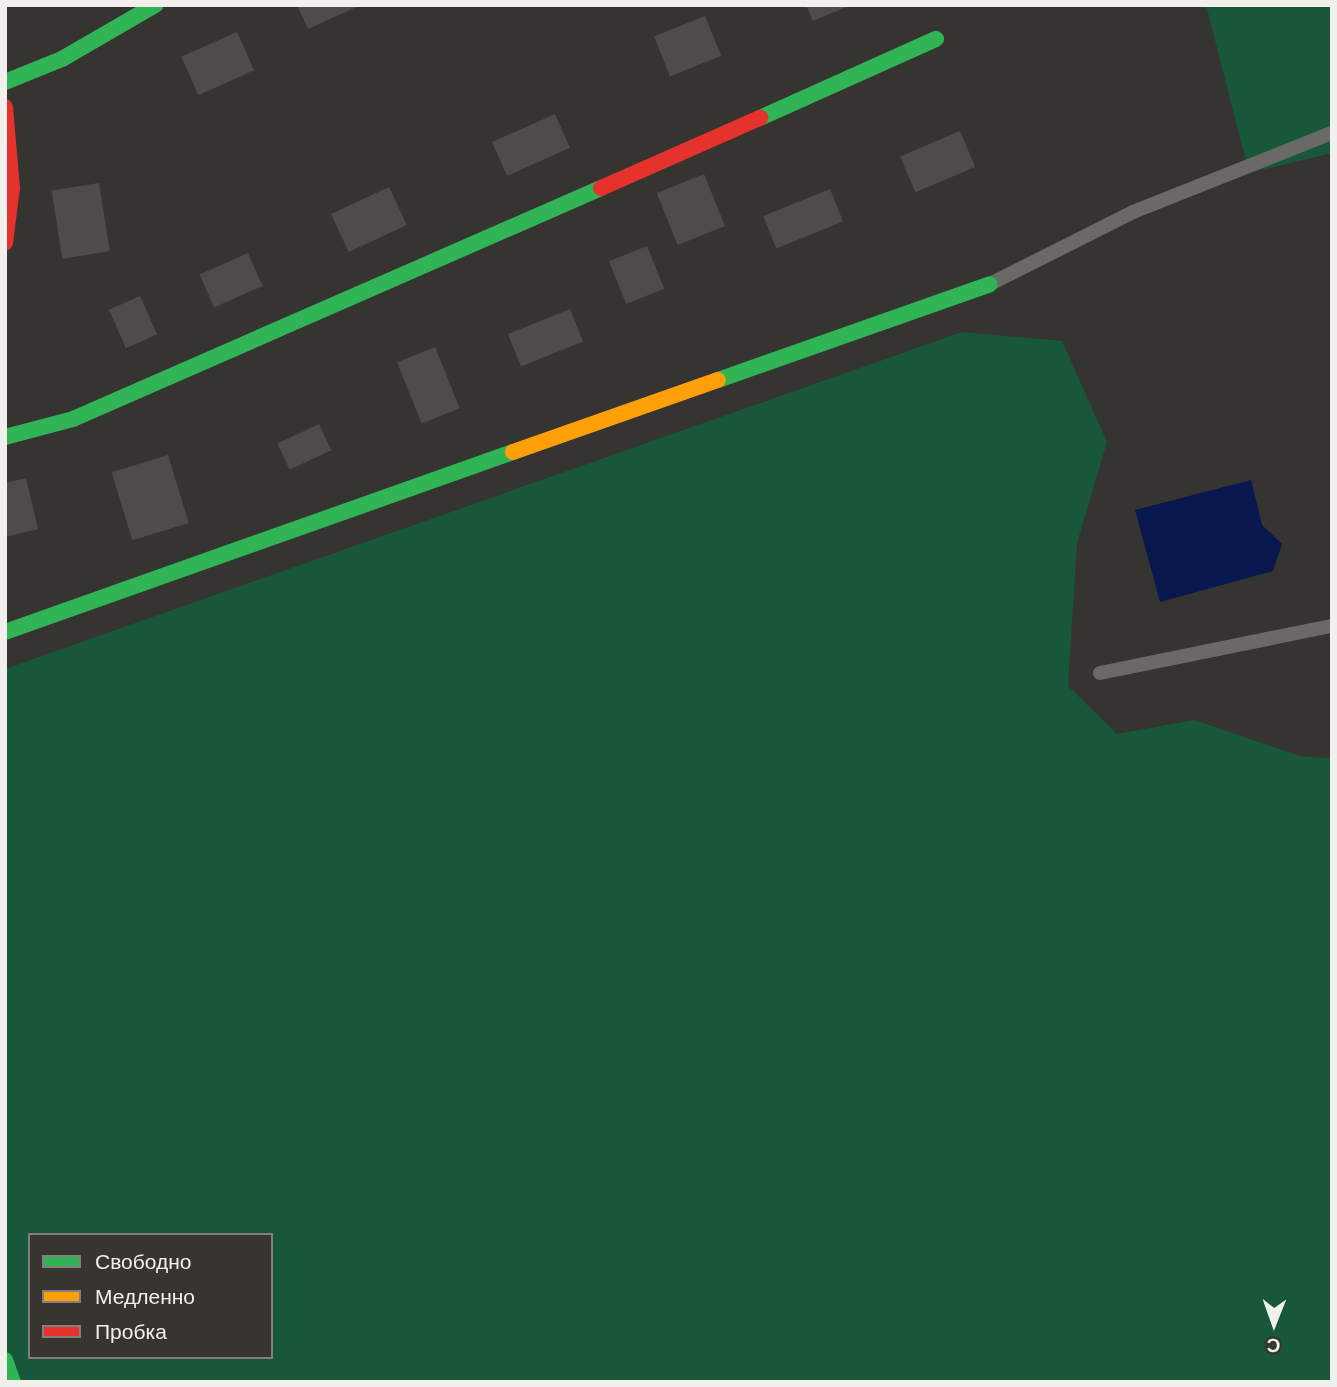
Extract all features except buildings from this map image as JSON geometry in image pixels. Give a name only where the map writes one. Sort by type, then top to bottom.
[{"type":"street","points":[[5,82],[62,59],[155,5]]},
{"type":"street","points":[[5,438],[73,419],[281,331],[936,39]]},
{"type":"street","points":[[5,107],[12,188],[5,243]]},
{"type":"street","points":[[5,632],[990,284]]},
{"type":"street","points":[[5,1360],[13,1382]]},
{"type":"lane","points":[[990,284],[1133,212],[1332,133]]},
{"type":"lane","points":[[1100,673],[1332,626]]},
{"type":"green space","points":[[1206,5],[1332,5],[1332,153],[1249,173]]},
{"type":"green space","points":[[962,332],[1062,341],[1107,442],[1077,543],[1068,686],[1117,734],[1194,720],[1300,756],[1332,759],[1332,1382],[5,1382],[5,669]]},
{"type":"shaded area","points":[[1251,480],[1262,525],[1282,544],[1273,571],[1160,602],[1135,510]]},
{"type":"traffic: fast","points":[[5,82],[62,59],[155,5]]},
{"type":"traffic: fast","points":[[760,118],[936,39]]},
{"type":"traffic: fast","points":[[5,437],[73,419],[601,188]]},
{"type":"traffic: fast","points":[[718,380],[990,284]]},
{"type":"traffic: fast","points":[[5,632],[513,452]]},
{"type":"traffic: fast","points":[[5,1360],[13,1382]]},
{"type":"traffic: slow","points":[[513,452],[718,380]]},
{"type":"traffic: jam","points":[[5,107],[12,188],[5,243]]},
{"type":"traffic: jam","points":[[601,188],[760,118]]}]
